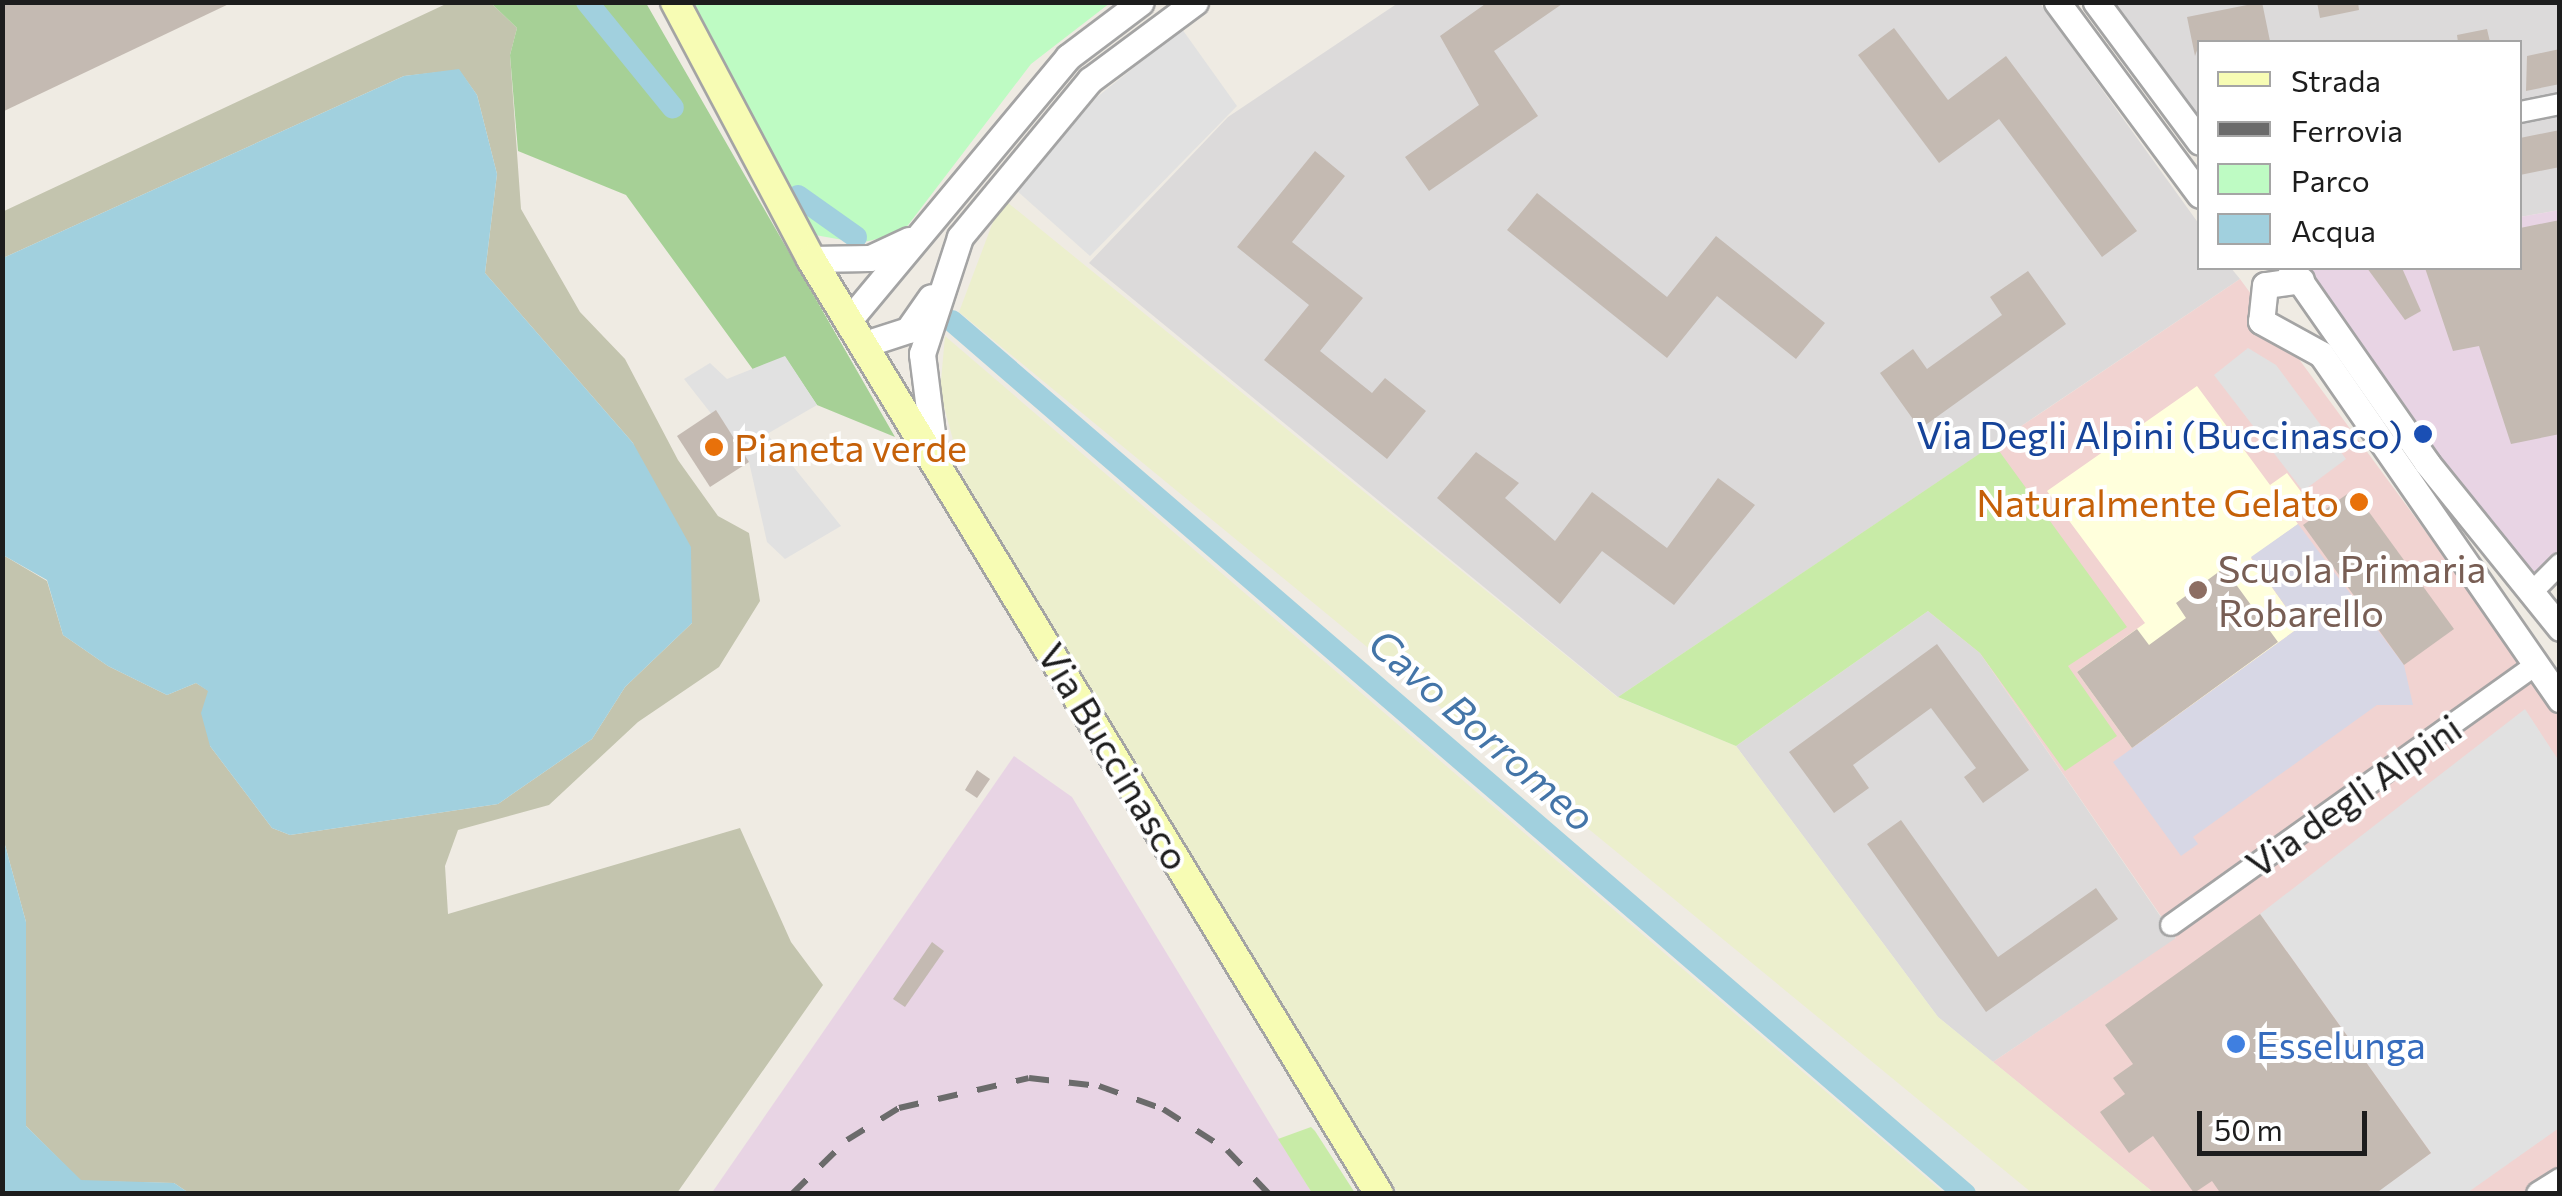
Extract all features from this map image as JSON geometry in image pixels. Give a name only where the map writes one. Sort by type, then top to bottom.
[{"type":"main road","name":"Via Buccinasco","points":[[675,2],[811,258],[934,449],[1379,1194]]},
{"type":"street","points":[[850,320],[1068,57],[1141,2]]},
{"type":"street","points":[[934,449],[922,354],[937,289],[960,237],[1067,105],[1194,2]]},
{"type":"street","points":[[2057,2],[2197,191]]},
{"type":"street","points":[[2096,2],[2197,138]]},
{"type":"street","points":[[2522,112],[2560,104]]},
{"type":"street","points":[[811,258],[870,258],[918,236]]},
{"type":"street","points":[[2253,270],[2260,293],[2262,321],[2322,354],[2556,694]]},
{"type":"street","points":[[2260,293],[2282,276],[2296,274],[2427,463],[2534,590],[2560,628]]},
{"type":"street","points":[[866,344],[908,330],[937,289]]},
{"type":"street","points":[[2286,335],[2311,323],[2316,304]]},
{"type":"street","points":[[2534,590],[2560,564]]},
{"type":"street","name":"Via degli Alpini","points":[[2170,924],[2536,665]]},
{"type":"street","points":[[2539,1194],[2560,1181]]},
{"type":"shaded area","points":[[2039,2],[2197,221],[2197,270],[2233,270],[2240,279],[1618,697],[1089,263],[1228,117],[1398,3]]},
{"type":"shaded area","points":[[448,3],[491,3],[517,28],[510,55],[521,209],[580,312],[625,359],[678,460],[718,516],[749,533],[760,601],[719,667],[638,722],[549,805],[458,830],[445,866],[448,914],[740,828],[791,942],[823,985],[677,1193],[189,1193],[174,1183],[81,1181],[26,1126],[26,922],[2,834],[3,555],[47,581],[63,635],[108,666],[167,695],[196,683],[209,691],[210,746],[272,828],[290,835],[498,804],[592,739],[625,687],[692,623],[633,443],[485,273],[497,174],[477,95],[459,70],[404,76],[3,258],[2,212]]},
{"type":"shaded area","points":[[2106,3],[2559,3],[2559,210],[2522,217],[2522,40],[2197,40],[2197,132]]},
{"type":"shaded area","points":[[1182,29],[1237,106],[1090,256],[1016,190],[1097,97]]},
{"type":"shaded area","points":[[1002,198],[1617,697],[1736,746],[1938,1017],[2154,1193],[2032,1193],[959,312]]},
{"type":"shaded area","points":[[2559,210],[2559,561],[2534,585],[2298,270],[2522,270],[2522,217]]},
{"type":"shaded area","points":[[2240,279],[2559,713],[2559,1193],[2154,1193],[1993,1062],[2176,938],[1980,653],[1846,544]]},
{"type":"shaded area","points":[[945,336],[1944,1193],[1398,1193],[965,484],[940,392]]},
{"type":"shaded area","points":[[2248,348],[2276,365],[2346,459],[2303,491],[2214,375]]},
{"type":"shaded area","points":[[785,356],[817,405],[767,434],[841,526],[785,559],[767,542],[749,462],[684,379],[710,363],[727,379]]},
{"type":"shaded area","name":"Scuola Primaria Robarello","points":[[2197,386],[2270,485],[2287,473],[2302,493],[2285,506],[2298,524],[2251,558],[2300,627],[2132,748],[2077,672],[2145,623],[2047,491]]},
{"type":"shaded area","points":[[2298,524],[2404,665],[2413,705],[2377,705],[2193,837],[2198,844],[2181,856],[2113,762],[2300,627],[2251,557]]},
{"type":"shaded area","points":[[1928,611],[1980,653],[2176,939],[1993,1062],[1938,1017],[1736,746]]},
{"type":"shaded area","points":[[2525,709],[2559,761],[2559,1128],[2467,1193],[2375,1193],[2431,1153],[2260,914]]},
{"type":"shaded area","points":[[1014,756],[1072,797],[1312,1193],[711,1194]]},
{"type":"green space","points":[[491,3],[646,3],[895,437],[817,405],[785,357],[754,371],[626,195],[518,151],[510,55],[517,28]]},
{"type":"green space","points":[[694,3],[1110,3],[1031,64],[902,233],[860,243],[815,235]]},
{"type":"green space","points":[[1994,444],[2127,627],[2068,666],[2117,736],[2065,771],[1980,653],[1928,611],[1736,746],[1618,697]]},
{"type":"green space","points":[[1311,1127],[1355,1193],[1312,1193],[1278,1139]]},
{"type":"water","points":[[459,69],[477,95],[497,174],[485,273],[633,443],[691,547],[692,623],[625,687],[592,739],[498,804],[290,835],[272,828],[210,746],[201,713],[208,691],[196,683],[167,695],[108,666],[63,635],[47,580],[3,555],[3,258],[404,76]]},
{"type":"water","points":[[2,834],[26,922],[26,1126],[81,1180],[174,1183],[189,1193],[3,1193]]},
{"type":"building","points":[[2,2],[233,2],[2,112]]},
{"type":"building","points":[[1488,2],[1565,2],[1494,51],[1538,116],[1429,191],[1405,157],[1479,105],[1440,36]]},
{"type":"building","points":[[2262,2],[2270,40],[2197,40],[2195,56],[2187,17]]},
{"type":"building","points":[[2317,2],[2358,2],[2359,10],[2320,18]]},
{"type":"building","points":[[1894,28],[1948,100],[2006,56],[2137,231],[2102,257],[1999,119],[1939,163],[1858,55]]},
{"type":"building","points":[[2487,29],[2490,40],[2458,40],[2457,35]]},
{"type":"building","points":[[2560,49],[2560,84],[2526,91],[2527,56]]},
{"type":"building","points":[[2560,130],[2560,167],[2522,175],[2522,138]]},
{"type":"building","points":[[1315,151],[1345,176],[1292,242],[1363,298],[1320,351],[1372,393],[1385,378],[1426,411],[1387,459],[1264,360],[1309,305],[1237,247]]},
{"type":"building","points":[[1537,193],[1667,297],[1716,236],[1825,323],[1796,359],[1717,296],[1667,358],[1507,230]]},
{"type":"building","points":[[2560,220],[2560,434],[2511,444],[2479,346],[2453,351],[2426,270],[2522,270],[2522,228]]},
{"type":"building","points":[[2368,270],[2403,270],[2421,311],[2405,320]]},
{"type":"building","points":[[2028,271],[2066,324],[1920,429],[1880,373],[1913,349],[1927,369],[2002,315],[1990,297]]},
{"type":"building","points":[[716,410],[749,462],[710,487],[677,436]]},
{"type":"building","points":[[1476,452],[1519,483],[1505,498],[1555,541],[1592,492],[1667,548],[1718,478],[1755,505],[1674,605],[1602,551],[1560,604],[1437,498]]},
{"type":"building","points":[[2353,490],[2454,629],[2404,665],[2303,525]]},
{"type":"building","points":[[2224,568],[2278,642],[2132,748],[2077,672],[2137,629],[2149,645],[2186,618],[2176,603]]},
{"type":"building","points":[[1937,644],[2029,770],[1983,803],[1964,777],[1976,768],[1931,708],[1853,765],[1869,788],[1834,813],[1789,752]]},
{"type":"building","points":[[977,770],[990,779],[977,798],[965,790]]},
{"type":"building","points":[[1901,820],[1998,957],[2096,888],[2118,919],[1986,1012],[1867,844]]},
{"type":"building","name":"Esselunga","points":[[2260,914],[2431,1153],[2375,1194],[2221,1194],[2212,1181],[2194,1193],[2153,1136],[2129,1153],[2100,1112],[2125,1094],[2113,1078],[2133,1064],[2105,1025]]},
{"type":"building","points":[[932,942],[944,951],[905,1007],[893,999]]},
{"type":"waterway","name":"Cavo Borromeo","points":[[587,2],[673,108]]},
{"type":"waterway","name":"Cavo Borromeo","points":[[798,196],[856,237]]},
{"type":"waterway","name":"Cavo Borromeo","points":[[952,321],[1965,1194]]},
{"type":"railway","points":[[792,1194],[847,1140],[899,1108],[1029,1078],[1099,1086],[1163,1109],[1227,1150],[1269,1194]]},
{"type":"place","name":"Via Degli Alpini (Buccinasco)","points":[[2423,434]]},
{"type":"place","name":"Pianeta verde","points":[[714,447]]},
{"type":"place","name":"Naturalmente Gelato","points":[[2359,502]]},
{"type":"place","name":"Scuola Primaria Robarello","points":[[2198,590]]},
{"type":"place","name":"Esselunga","points":[[2236,1044]]}]
